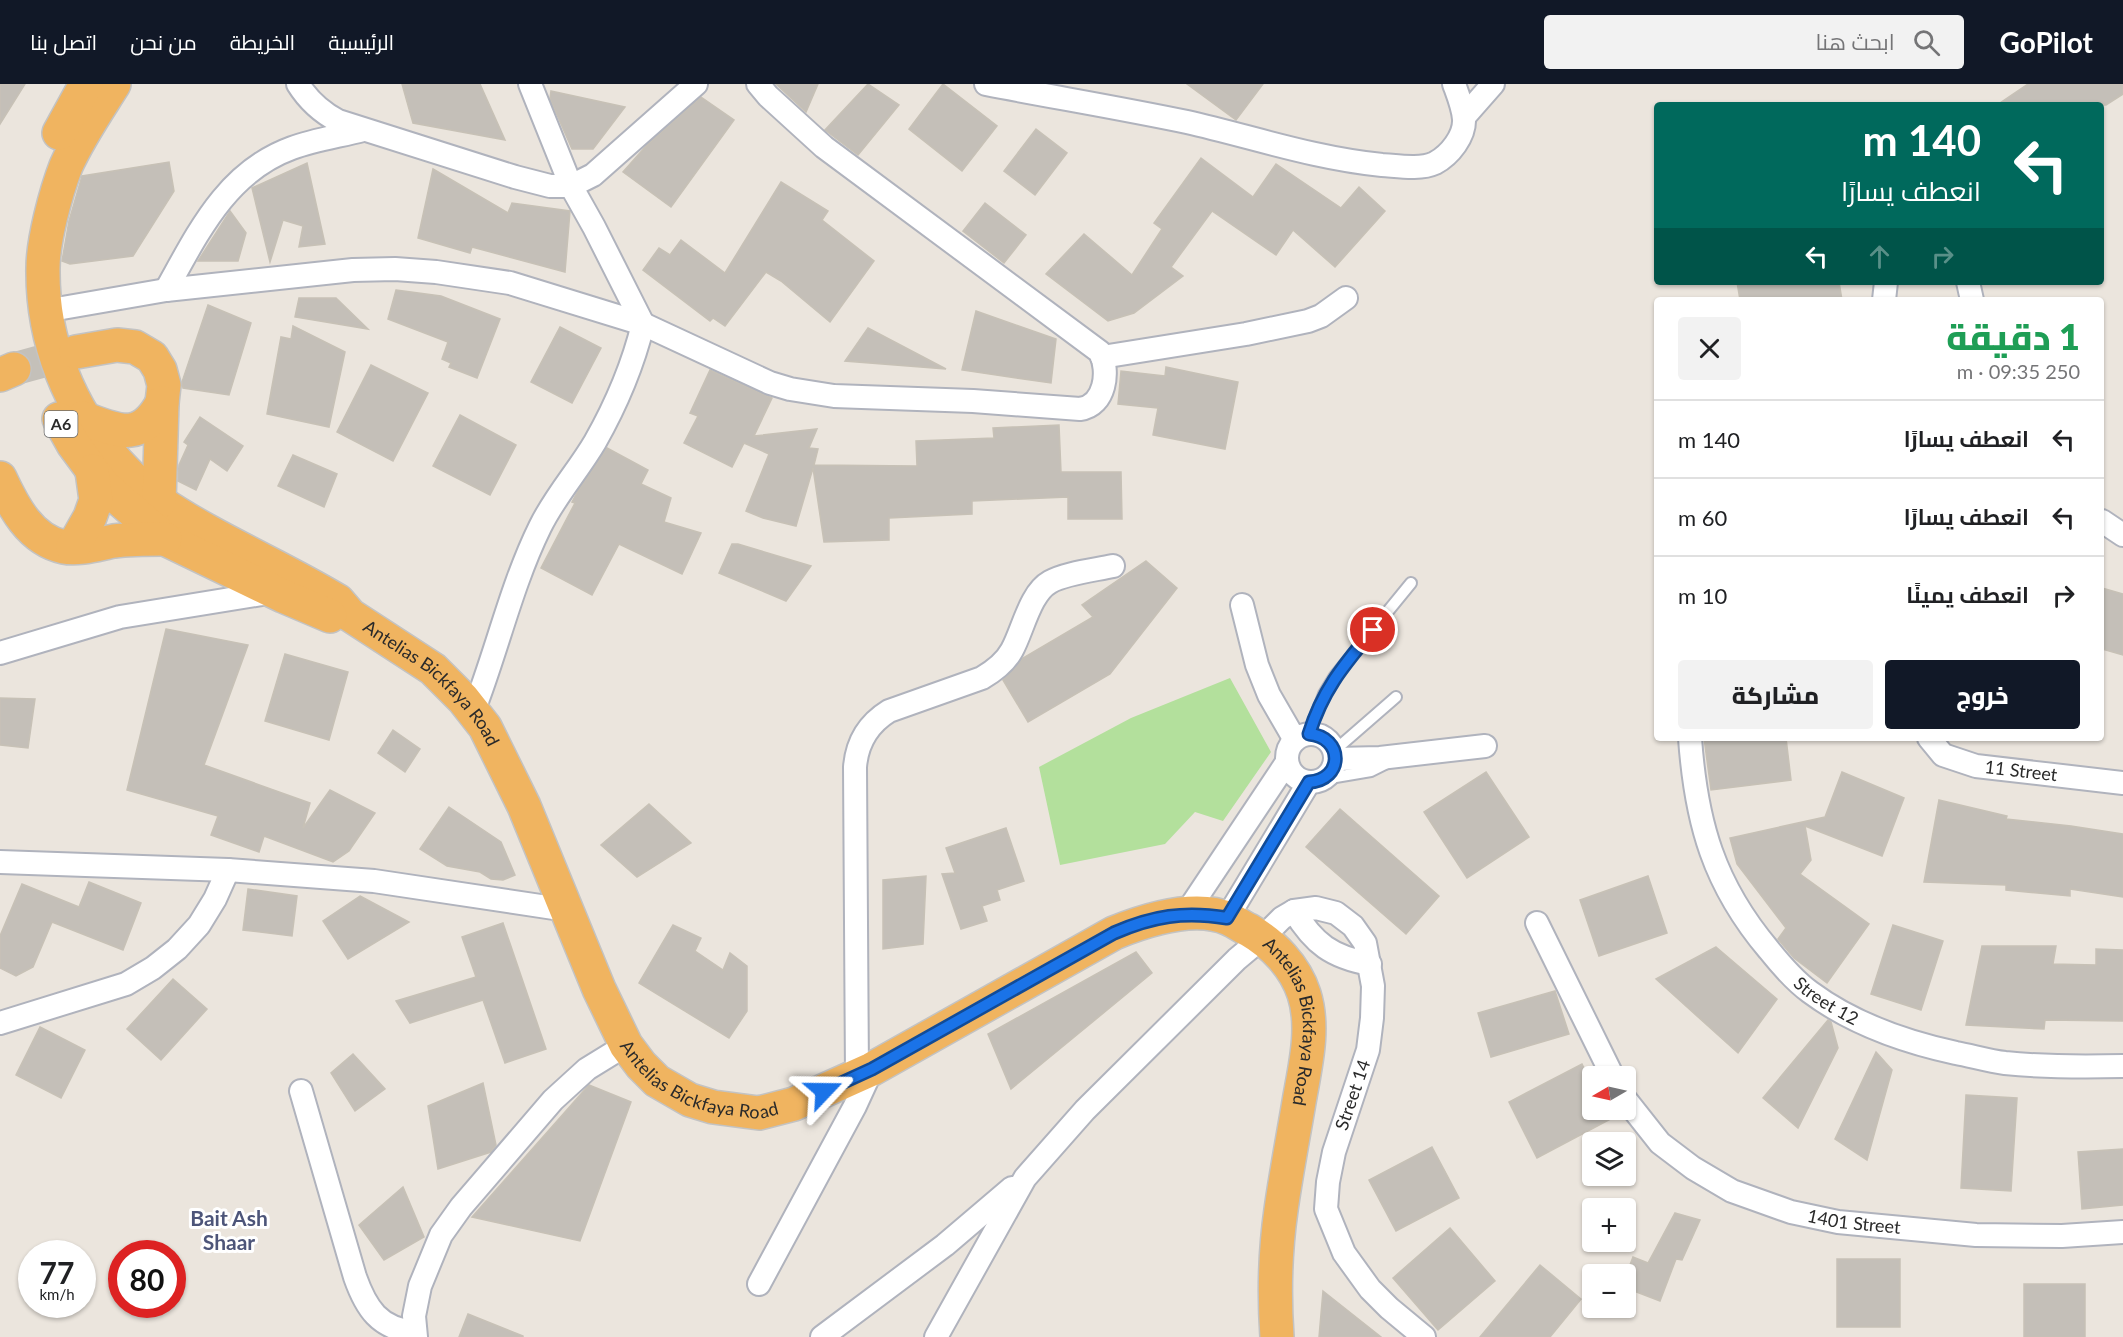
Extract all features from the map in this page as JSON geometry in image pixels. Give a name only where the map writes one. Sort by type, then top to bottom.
[{"type":"highway","name":"Antelias Bickfaya Road","points":[[86,84],[56,140],[36,190],[27,226],[22,286],[28,331],[41,380],[62,425],[104,486],[165,539],[324,614],[350,615]]},
{"type":"highway","name":"Antelias Bickfaya Road","points":[[114,84],[77,144],[66,169],[48,232],[42,267],[45,311],[52,347],[83,418],[98,440],[121,466],[159,502],[338,601],[350,615],[433,669],[473,712],[485,728],[513,781],[598,989],[626,1046],[641,1065],[657,1081],[674,1093],[690,1100],[736,1111],[759,1113],[782,1108],[864,1073],[1114,933],[1153,918],[1205,914],[1227,918],[1262,938],[1290,965],[1305,995],[1308,1015],[1309,1037],[1276,1250],[1277,1337]]},
{"type":"highway","points":[[76,352],[117,345],[135,347],[157,364],[163,376],[164,385],[159,502]]},
{"type":"highway","points":[[83,418],[120,431],[133,429],[152,420],[162,403]]},
{"type":"highway","points":[[73,547],[90,517],[96,500],[92,471]]},
{"type":"highway","points":[[0,478],[27,524],[54,543],[64,547],[128,540],[165,539]]},
{"type":"street","points":[[298,84],[322,112],[338,121],[550,186],[571,186],[593,175],[696,84]]},
{"type":"street","points":[[473,712],[488,675],[524,561],[546,514],[595,442],[635,356],[643,324],[571,186],[530,84]]},
{"type":"street","points":[[45,311],[166,290],[353,270],[395,269],[436,272],[510,283],[643,324],[770,383],[801,392],[834,396],[1084,408],[1095,402],[1102,390],[1105,372],[1100,352],[824,147],[758,84]]},
{"type":"street","points":[[986,84],[1188,123],[1275,146],[1346,161],[1417,167],[1434,163],[1442,158],[1460,137],[1464,117],[1454,84]]},
{"type":"street","points":[[1464,117],[1493,84]]},
{"type":"street","points":[[166,290],[209,215],[228,190],[247,174],[291,148],[363,130]]},
{"type":"street","points":[[1102,357],[1246,334],[1308,321],[1321,316],[1346,298]]},
{"type":"street","points":[[2104,522],[2123,535]]},
{"type":"street","points":[[759,1284],[855,1106],[864,1073],[855,767],[855,757],[863,736],[879,717],[889,711],[993,672],[1011,651],[1035,599],[1044,586],[1052,580],[1113,566]]},
{"type":"street","points":[[0,653],[120,617],[274,592]]},
{"type":"street","points":[[1227,918],[1317,781],[1330,774],[1335,755],[1325,738],[1302,737],[1269,695],[1257,665],[1242,605]]},
{"type":"street","points":[[1302,737],[1287,754],[1289,768],[1297,778],[1317,781]]},
{"type":"street","name":"Street 12","points":[[1690,741],[1703,826],[1713,860],[1725,887],[1741,914],[1760,939],[1783,967],[1809,992],[1867,1024],[1924,1046],[2003,1062],[2072,1067],[2123,1066]]},
{"type":"street","name":"11 Street","points":[[1932,741],[1943,754],[1954,760],[1976,766],[2123,783]]},
{"type":"street","points":[[1335,755],[1380,758],[1485,746]]},
{"type":"street","points":[[1185,915],[1287,762]]},
{"type":"street","points":[[0,862],[228,870],[374,881],[567,910]]},
{"type":"street","points":[[0,1023],[126,984],[153,968],[177,949],[199,925],[215,899],[228,870]]},
{"type":"street","name":"Street 14","points":[[1294,911],[1316,908],[1336,913],[1353,926],[1365,943],[1373,986],[1368,1050],[1334,1152],[1326,1209],[1344,1253],[1370,1289],[1424,1337]]},
{"type":"street","points":[[822,1337],[945,1245],[1025,1178],[1085,1110],[1237,958],[1282,918],[1294,911],[1318,943],[1334,954],[1370,964]]},
{"type":"street","points":[[1537,922],[1608,1066]]},
{"type":"street","points":[[1290,965],[1318,943]]},
{"type":"street","points":[[301,1091],[355,1277],[365,1303],[372,1313],[386,1323],[400,1331],[416,1334],[416,1301],[428,1264],[441,1235],[461,1207],[553,1100],[587,1069],[626,1046]]},
{"type":"street","name":"1401 Street","points":[[1636,1113],[1660,1143],[1693,1168],[1732,1191],[1791,1212],[1838,1222],[1976,1235],[2062,1236],[2123,1232]]},
{"type":"street","points":[[936,1337],[1025,1178]]},
{"type":"street","points":[[945,1245],[958,1244],[964,1247],[969,1250],[977,1262]]},
{"type":"street","points":[[1275,1296],[1296,1337]]},
{"type":"lane","points":[[1302,737],[1335,676],[1411,583]]},
{"type":"lane","points":[[1335,755],[1396,697]]},
{"type":"lane","points":[[1317,781],[1371,771],[1394,756]]},
{"type":"green space","points":[[1230,678],[1271,752],[1223,821],[1195,812],[1165,844],[1060,865],[1039,767],[1131,718]]},
{"type":"building","points":[[0,84],[25,84],[0,124]]},
{"type":"building","points":[[402,84],[480,84],[505,140],[413,123]]},
{"type":"building","points":[[776,84],[818,84],[806,112]]},
{"type":"building","points":[[868,84],[899,105],[858,155],[825,130]]},
{"type":"building","points":[[943,84],[997,126],[962,171],[909,129]]},
{"type":"building","points":[[1187,84],[1263,84],[1236,120]]},
{"type":"building","points":[[2028,84],[2123,84],[2123,94],[2106,105],[2104,102],[2001,102]]},
{"type":"building","points":[[551,91],[625,107],[593,149],[572,149],[550,99]]},
{"type":"building","points":[[701,97],[734,120],[671,207],[623,172],[647,145]]},
{"type":"building","points":[[1036,129],[1067,153],[1035,195],[1004,171]]},
{"type":"building","points":[[1201,158],[1253,197],[1276,164],[1341,208],[1359,187],[1385,211],[1335,267],[1293,230],[1276,255],[1212,211],[1171,267],[1183,276],[1134,313],[1108,321],[1046,274],[1084,234],[1132,275],[1162,229],[1154,223]]},
{"type":"building","points":[[169,162],[174,191],[133,256],[70,264],[62,261],[69,221],[82,176]]},
{"type":"building","points":[[307,163],[325,244],[299,247],[303,226],[283,220],[270,262],[252,188]]},
{"type":"building","points":[[433,169],[508,213],[512,203],[570,211],[565,272],[472,247],[470,253],[418,238]]},
{"type":"building","points":[[781,182],[828,211],[822,220],[874,261],[830,322],[781,281],[766,272],[725,326],[713,318],[710,321],[643,270],[659,248],[670,255],[681,240],[725,273]]},
{"type":"building","points":[[985,203],[1026,235],[1004,263],[963,231]]},
{"type":"building","points":[[230,211],[246,233],[238,261],[198,261]]},
{"type":"building","points":[[1738,285],[1840,285],[1842,297],[1740,297]]},
{"type":"building","points":[[396,290],[441,296],[500,319],[477,378],[449,367],[451,363],[442,359],[448,342],[388,319]]},
{"type":"building","points":[[299,298],[336,298],[368,329],[295,317]]},
{"type":"building","points":[[208,305],[251,323],[229,395],[183,388],[182,382]]},
{"type":"building","points":[[976,311],[1056,339],[1051,383],[962,370]]},
{"type":"building","points":[[293,326],[345,352],[329,427],[267,414],[281,337],[291,339]]},
{"type":"building","points":[[560,327],[601,348],[572,403],[531,382]]},
{"type":"building","points":[[868,328],[946,369],[845,361]]},
{"type":"building","points":[[371,365],[428,393],[393,461],[337,432]]},
{"type":"building","points":[[1166,367],[1238,382],[1225,449],[1153,435],[1158,408],[1118,404],[1121,371],[1165,376]]},
{"type":"building","points":[[710,370],[772,398],[754,436],[817,429],[809,448],[818,449],[814,465],[917,466],[916,441],[994,438],[993,428],[1059,425],[1061,472],[1121,472],[1122,519],[1068,519],[1068,497],[972,501],[972,514],[889,518],[889,540],[824,542],[813,468],[796,526],[763,518],[746,511],[769,454],[744,443],[732,467],[684,443],[698,416],[690,413]]},
{"type":"building","points":[[460,415],[516,445],[490,495],[433,466]]},
{"type":"building","points":[[200,417],[243,446],[227,471],[210,459],[196,490],[178,481],[179,465],[188,445],[184,442]]},
{"type":"building","points":[[607,448],[648,470],[641,484],[671,498],[664,522],[701,533],[682,574],[619,544],[592,595],[541,568],[575,503],[572,502],[578,491]]},
{"type":"building","points":[[293,455],[337,474],[324,507],[278,486]]},
{"type":"building","points":[[732,544],[811,566],[786,601],[719,573]]},
{"type":"building","points":[[1146,561],[1177,588],[1110,674],[1028,722],[1003,680],[1023,658],[1093,617],[1082,605]]},
{"type":"building","points":[[2104,589],[2123,594],[2123,655],[2104,650]]},
{"type":"building","points":[[166,629],[248,645],[204,765],[310,803],[303,828],[330,790],[375,813],[349,851],[333,862],[264,836],[259,852],[211,835],[218,816],[127,790]]},
{"type":"building","points":[[285,654],[348,672],[329,740],[265,721]]},
{"type":"building","points":[[0,698],[35,699],[28,748],[0,745]]},
{"type":"building","points":[[393,730],[420,749],[405,772],[378,753]]},
{"type":"building","points":[[1704,741],[1786,741],[1791,780],[1711,790]]},
{"type":"building","points":[[1486,772],[1529,837],[1467,878],[1424,812]]},
{"type":"building","points":[[1842,772],[1904,798],[1882,856],[1805,826],[1811,860],[1800,874],[1869,924],[1827,983],[1794,958],[1778,939],[1786,928],[1737,864],[1730,838],[1825,817]]},
{"type":"building","points":[[1939,800],[2007,816],[2006,819],[2123,834],[2123,897],[2070,889],[2070,896],[2006,890],[2006,885],[1924,882]]},
{"type":"building","points":[[649,804],[691,843],[637,877],[601,845]]},
{"type":"building","points":[[449,807],[501,842],[515,875],[503,880],[491,879],[480,872],[447,866],[420,849]]},
{"type":"building","points":[[1340,809],[1439,896],[1406,934],[1306,847]]},
{"type":"building","points":[[1006,828],[1024,881],[997,890],[1000,900],[982,906],[987,921],[961,929],[942,874],[955,873],[946,848]]},
{"type":"building","points":[[926,876],[923,944],[883,949],[883,880]]},
{"type":"building","points":[[1648,876],[1667,933],[1599,956],[1580,900]]},
{"type":"building","points":[[89,882],[141,903],[123,950],[52,922],[33,967],[16,976],[0,968],[0,936],[22,884],[79,907]]},
{"type":"building","points":[[248,889],[297,896],[292,936],[243,930]]},
{"type":"building","points":[[360,896],[409,922],[348,959],[323,921]]},
{"type":"building","points":[[503,923],[546,1049],[505,1063],[483,1000],[410,1023],[396,1001],[476,977],[462,937]]},
{"type":"building","points":[[673,925],[701,938],[695,951],[723,970],[730,953],[747,966],[747,1011],[729,1038],[639,983]]},
{"type":"building","points":[[1893,925],[1943,941],[1921,1010],[1871,994]]},
{"type":"building","points":[[1982,946],[2056,946],[2053,964],[2096,965],[2096,949],[2123,950],[2123,1021],[2045,1020],[2044,1029],[1966,1025]]},
{"type":"building","points":[[1716,947],[1777,999],[1738,1053],[1656,979]]},
{"type":"building","points":[[1136,952],[1152,973],[1011,1089],[988,1034]]},
{"type":"building","points":[[173,979],[207,1009],[161,1060],[127,1029]]},
{"type":"building","points":[[1555,991],[1569,1034],[1491,1057],[1478,1013]]},
{"type":"building","points":[[1828,1020],[1831,1022],[1838,1048],[1798,1128],[1763,1098]]},
{"type":"building","points":[[40,1027],[85,1050],[61,1098],[16,1075]]},
{"type":"building","points":[[1876,1052],[1892,1070],[1867,1160],[1835,1139]]},
{"type":"building","points":[[353,1054],[385,1089],[355,1111],[331,1073]]},
{"type":"building","points":[[1582,1064],[1582,1120],[1609,1120],[1582,1132],[1582,1134],[1537,1158],[1509,1102]]},
{"type":"building","points":[[483,1083],[496,1145],[491,1152],[438,1169],[428,1106]]},
{"type":"building","points":[[589,1085],[631,1102],[580,1241],[472,1217]]},
{"type":"building","points":[[1966,1095],[2017,1098],[2011,1191],[1961,1188]]},
{"type":"building","points":[[1432,1147],[1459,1198],[1396,1231],[1369,1180]]},
{"type":"building","points":[[2123,1149],[2123,1205],[2082,1209],[2078,1152]]},
{"type":"building","points":[[403,1187],[424,1237],[384,1260],[359,1225]]},
{"type":"building","points":[[1675,1213],[1700,1220],[1682,1260],[1676,1259],[1660,1301],[1636,1292],[1636,1264],[1630,1264],[1633,1257],[1648,1263]]},
{"type":"building","points":[[1450,1228],[1495,1281],[1438,1330],[1393,1278]]},
{"type":"building","points":[[1837,1259],[1900,1259],[1900,1327],[1837,1327]]},
{"type":"building","points":[[1540,1265],[1581,1299],[1550,1337],[1480,1337]]},
{"type":"building","points":[[2024,1284],[2085,1284],[2085,1337],[2024,1337]]},
{"type":"building","points":[[1323,1291],[1381,1337],[1319,1337]]},
{"type":"building","points":[[468,1314],[523,1336],[523,1337],[459,1337]]},
{"type":"tunnel","points":[[14,369],[76,352]]},
{"type":"district","name":"Bait Ash Shaar","points":[[229,1231]]},
{"type":"route","points":[[824,1091],[872,1069],[1114,933],[1153,918],[1175,915],[1205,914],[1227,918],[1309,782],[1317,782],[1330,774],[1336,759],[1331,743],[1325,738],[1309,734],[1315,714],[1335,676],[1373,630]]}]
